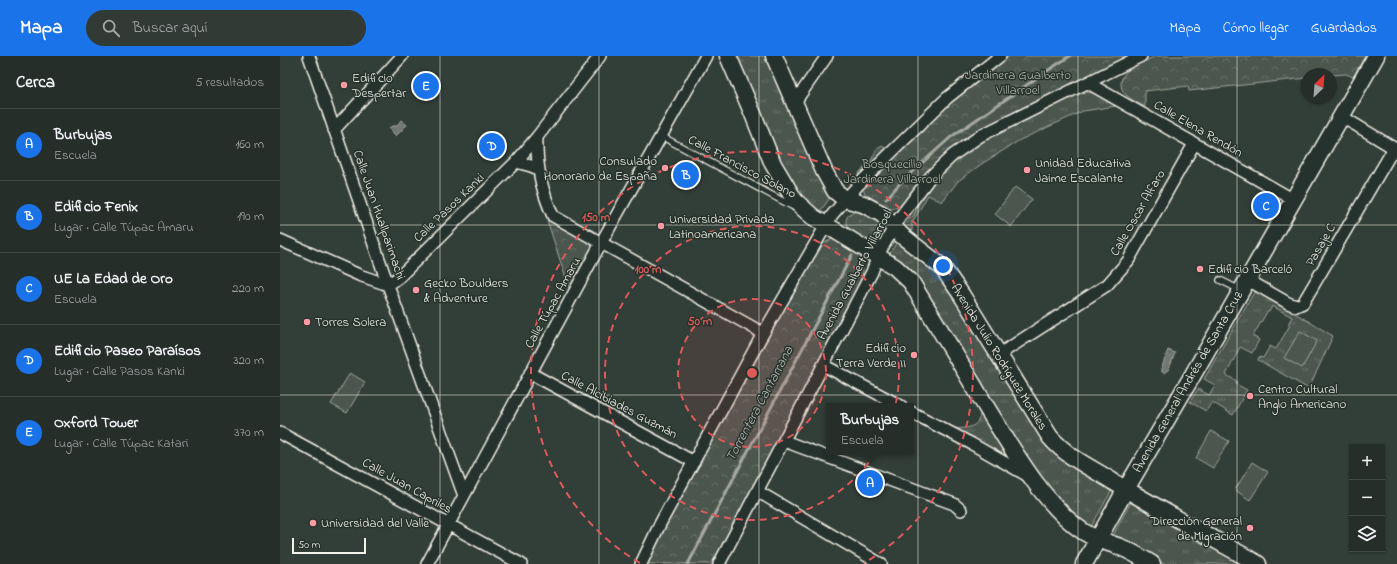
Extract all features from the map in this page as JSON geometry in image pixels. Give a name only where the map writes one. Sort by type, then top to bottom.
[{"type":"main road","points":[[728,56],[773,164],[795,201],[819,221],[878,255],[895,267],[911,282],[1012,448],[1033,479],[1055,506],[1071,522],[1084,531],[1098,539],[1121,547],[1152,564]]},
{"type":"main road","points":[[774,56],[824,171],[835,191],[845,199]]},
{"type":"main road","name":"Avenida General Andrés de Santa Cruz","points":[[1084,564],[1376,56]]},
{"type":"main road","name":"Avenida Julio Rodríguez Morales","points":[[845,199],[875,209],[882,214],[894,228],[942,267],[961,294],[1050,437],[1059,447],[1070,456],[1126,489],[1258,564]]},
{"type":"street","name":"Calle Juan Huallparimachi","points":[[309,56],[388,285],[464,496]]},
{"type":"street","points":[[334,130],[402,56]]},
{"type":"street","name":"Calle Pasos Kanki","points":[[388,285],[399,277],[516,162],[600,56]]},
{"type":"street","name":"Calle Túpac Amaru","points":[[427,564],[660,135],[706,56]]},
{"type":"street","points":[[795,102],[827,56]]},
{"type":"street","points":[[641,564],[660,524],[764,332],[819,221],[845,199],[947,98],[1000,56]]},
{"type":"street","name":"Avenida Gualberto Villarroel","points":[[719,564],[872,272],[878,255],[894,228],[931,176],[953,155],[980,136],[1141,56]]},
{"type":"street","name":"Calle Elena Rendón","points":[[1088,82],[1294,200]]},
{"type":"street","name":"Pasaje C","points":[[1245,285],[1296,306],[1303,303],[1396,149],[1341,116]]},
{"type":"street","points":[[537,137],[538,169],[545,198],[552,216],[764,332]]},
{"type":"street","name":"Calle Oscar Alfaro","points":[[998,355],[1112,281],[1128,261],[1194,144]]},
{"type":"street","points":[[516,162],[538,169]]},
{"type":"street","points":[[280,240],[359,275],[388,285]]},
{"type":"street","points":[[823,365],[895,403]]},
{"type":"street","name":"Calle Alcibiades Guzmán","points":[[530,373],[694,462]]},
{"type":"street","points":[[914,414],[972,444],[1033,479]]},
{"type":"street","name":"Calle Juan Capriles","points":[[280,433],[521,564]]},
{"type":"street","points":[[784,440],[954,504],[961,510]]},
{"type":"street","points":[[757,491],[881,564]]},
{"type":"lane","name":"Calle Francisco Solano","points":[[660,135],[819,221]]},
{"type":"lane","points":[[1220,280],[1245,285]]},
{"type":"green space","points":[[734,56],[768,56],[830,198],[819,213],[809,209],[786,178]]},
{"type":"green space","name":"Jardinera Gualberto Villarroel","points":[[1010,56],[1129,56],[986,128],[910,195],[919,203],[914,216],[908,219],[900,206],[895,208],[886,207],[866,195],[858,182],[858,174],[872,159],[876,150],[882,146],[886,148],[898,148],[950,104],[949,102],[996,63],[1000,63]]},
{"type":"green space","points":[[1156,56],[1365,56],[1353,77],[1346,74],[1337,75],[1337,68],[1301,68],[1301,79],[1189,91],[1188,86],[1145,91],[1145,107],[1125,94],[1121,87],[1122,78],[1125,74],[1140,63]]},
{"type":"green space","points":[[1091,92],[1116,106],[1083,111],[1020,140],[983,163],[958,181],[942,202],[928,195],[912,223],[912,233],[903,225],[931,183],[968,151],[986,139],[1078,93]]},
{"type":"green space","points":[[1015,187],[1032,199],[1011,227],[995,214]]},
{"type":"green space","points":[[853,212],[867,212],[875,216],[881,224],[884,232],[881,240],[876,242],[864,241],[852,233],[846,222],[847,217]]},
{"type":"green space","points":[[547,220],[592,245],[592,250],[570,291]]},
{"type":"green space","points":[[899,238],[940,274],[1049,444],[1112,490],[1090,529],[1080,523],[1036,475],[889,255]]},
{"type":"green space","points":[[832,239],[840,239],[860,253],[863,270],[862,281],[713,564],[647,564],[662,531],[819,246]]},
{"type":"green space","points":[[1258,291],[1333,336],[1309,388],[1307,388],[1258,360],[1259,357],[1263,358],[1270,346],[1276,349],[1290,325],[1288,324],[1292,317],[1272,306],[1253,336],[1259,340],[1252,353],[1240,347],[1226,375],[1237,381],[1236,384],[1247,390],[1233,415],[1212,402],[1206,411],[1190,402],[1198,389],[1209,395],[1215,385],[1204,379],[1253,294]]},
{"type":"green space","points":[[1300,331],[1317,341],[1302,368],[1284,358]]},
{"type":"green space","points":[[350,373],[365,382],[347,413],[331,404]]},
{"type":"green space","points":[[979,405],[1007,453],[1004,455],[953,428],[973,426],[979,420]]},
{"type":"green space","points":[[1211,431],[1229,441],[1213,468],[1196,458]]},
{"type":"green space","points":[[1252,462],[1268,472],[1250,500],[1235,490]]},
{"type":"green space","points":[[1132,500],[1247,564],[1164,564],[1112,537]]},
{"type":"water","points":[[401,120],[407,125],[396,136],[389,128],[392,126],[397,126]]},
{"type":"water","points":[[1168,350],[1175,353],[1169,369],[1164,373],[1162,372],[1162,367]]},
{"type":"waterway","name":"Torrentera Cantarrana","points":[[886,199],[903,180],[951,137],[1070,56]]},
{"type":"waterway","name":"Torrentera Cantarrana","points":[[688,564],[852,255]]},
{"type":"place","name":"Edificio Despertar","points":[[344,85]]},
{"type":"place","name":"Oxford Tower","points":[[426,86]]},
{"type":"place","name":"Edificio Paseo Paraísos","points":[[492,146]]},
{"type":"place","name":"Consulado Honorario de España","points":[[665,168]]},
{"type":"place","name":"Unidad Educativa Jaime Escalante","points":[[1027,170]]},
{"type":"place","name":"Edificio Fenix","points":[[686,175]]},
{"type":"place","name":"UE La Edad de Oro","points":[[1266,206]]},
{"type":"place","name":"Universidad Privada Latinoamericana","points":[[661,226]]},
{"type":"place","name":"Edificio Barceló","points":[[1200,269]]},
{"type":"place","name":"Gecko Boulders & Adventure","points":[[416,290]]},
{"type":"place","name":"Torres Solera","points":[[307,322]]},
{"type":"place","name":"Edificio Terra Verde II","points":[[914,355]]},
{"type":"place","name":"Centro Cultural Anglo Americano","points":[[1250,396]]},
{"type":"place","name":"Burbujas","points":[[870,483]]},
{"type":"place","name":"Universidad del Valle","points":[[313,523]]},
{"type":"place","name":"Dirección General de Migración","points":[[1250,528]]},
{"type":"park label","name":"Bosquecillo Jardinera Villarroel","points":[[892,172]]}]
